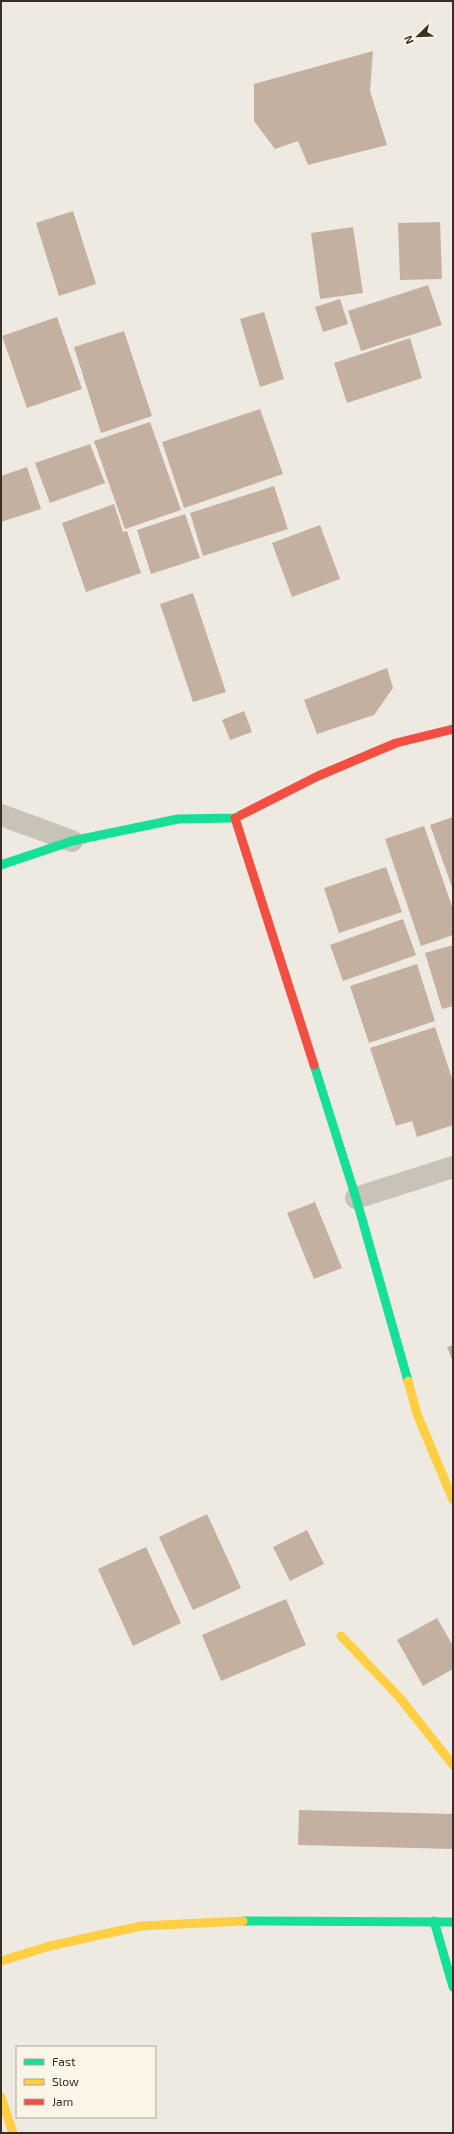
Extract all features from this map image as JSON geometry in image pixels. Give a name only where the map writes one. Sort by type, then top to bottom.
[{"type":"street","points":[[1,865],[72,840],[178,819],[235,818],[318,776],[396,743],[453,729]]},
{"type":"street","points":[[1,815],[72,840]]},
{"type":"street","points":[[235,818],[356,1198],[417,1414],[453,1500]]},
{"type":"street","points":[[356,1198],[453,1167]]},
{"type":"street","points":[[341,1636],[377,1670],[421,1721],[453,1765]]},
{"type":"street","points":[[1,1961],[50,1946],[141,1926],[244,1921],[453,1922]]},
{"type":"street","points":[[434,1922],[453,1987]]},
{"type":"street","points":[[1,2097],[14,2133]]},
{"type":"building","points":[[373,51],[370,91],[387,145],[308,165],[298,141],[275,149],[254,121],[254,84]]},
{"type":"building","points":[[73,211],[96,284],[59,296],[36,223]]},
{"type":"building","points":[[440,222],[442,279],[400,280],[398,223]]},
{"type":"building","points":[[353,227],[363,293],[320,299],[311,233]]},
{"type":"building","points":[[428,285],[442,325],[361,351],[348,311]]},
{"type":"building","points":[[340,299],[348,324],[323,332],[315,307]]},
{"type":"building","points":[[264,312],[284,379],[260,387],[240,319]]},
{"type":"building","points":[[57,317],[82,389],[27,408],[2,336]]},
{"type":"building","points":[[124,331],[152,416],[101,433],[74,347]]},
{"type":"building","points":[[410,338],[422,378],[347,403],[334,363]]},
{"type":"building","points":[[260,409],[283,474],[184,508],[162,442]]},
{"type":"building","points":[[150,422],[181,510],[125,529],[94,441]]},
{"type":"building","points":[[90,444],[105,483],[50,503],[35,463]]},
{"type":"building","points":[[27,467],[41,509],[1,522],[1,476]]},
{"type":"building","points":[[274,486],[288,529],[203,556],[190,513]]},
{"type":"building","points":[[114,504],[123,532],[127,531],[141,573],[86,592],[62,523]]},
{"type":"building","points":[[185,514],[200,558],[151,574],[137,530]]},
{"type":"building","points":[[320,525],[340,579],[292,597],[272,543]]},
{"type":"building","points":[[193,593],[226,692],[193,702],[160,604]]},
{"type":"building","points":[[387,668],[393,688],[374,715],[317,734],[304,700]]},
{"type":"building","points":[[244,711],[252,732],[230,740],[222,720]]},
{"type":"building","points":[[453,817],[453,890],[430,825]]},
{"type":"building","points":[[424,826],[453,909],[453,935],[421,946],[385,839]]},
{"type":"building","points":[[386,867],[402,912],[339,933],[324,888]]},
{"type":"building","points":[[403,919],[416,955],[343,981],[330,945]]},
{"type":"building","points":[[453,945],[453,1006],[442,1009],[425,953]]},
{"type":"building","points":[[417,964],[435,1021],[369,1043],[350,986]]},
{"type":"building","points":[[435,1027],[453,1081],[453,1125],[417,1137],[412,1121],[396,1126],[370,1048]]},
{"type":"building","points":[[315,1202],[342,1268],[314,1279],[287,1213]]},
{"type":"building","points":[[453,1345],[453,1362],[447,1347]]},
{"type":"building","points":[[207,1514],[241,1588],[193,1610],[159,1537]]},
{"type":"building","points":[[307,1530],[324,1564],[290,1581],[273,1547]]},
{"type":"building","points":[[146,1547],[181,1623],[133,1646],[98,1569]]},
{"type":"building","points":[[286,1599],[306,1645],[221,1681],[202,1635]]},
{"type":"building","points":[[437,1618],[453,1646],[453,1669],[423,1686],[397,1640]]},
{"type":"building","points":[[299,1810],[453,1814],[453,1849],[298,1845]]},
{"type":"traffic: fast","points":[[1,865],[72,841],[178,819],[235,818],[241,815]]},
{"type":"traffic: fast","points":[[314,1065],[356,1198],[408,1381]]},
{"type":"traffic: fast","points":[[243,1921],[453,1922]]},
{"type":"traffic: fast","points":[[434,1921],[453,1987]]},
{"type":"traffic: slow","points":[[408,1381],[417,1414],[453,1500]]},
{"type":"traffic: slow","points":[[341,1636],[400,1698],[453,1765]]},
{"type":"traffic: slow","points":[[1,1961],[50,1946],[141,1926],[243,1921]]},
{"type":"traffic: slow","points":[[1,2097],[13,2133]]},
{"type":"traffic: jam","points":[[241,815],[318,776],[396,743],[453,729]]},
{"type":"traffic: jam","points":[[235,818],[314,1065]]}]
